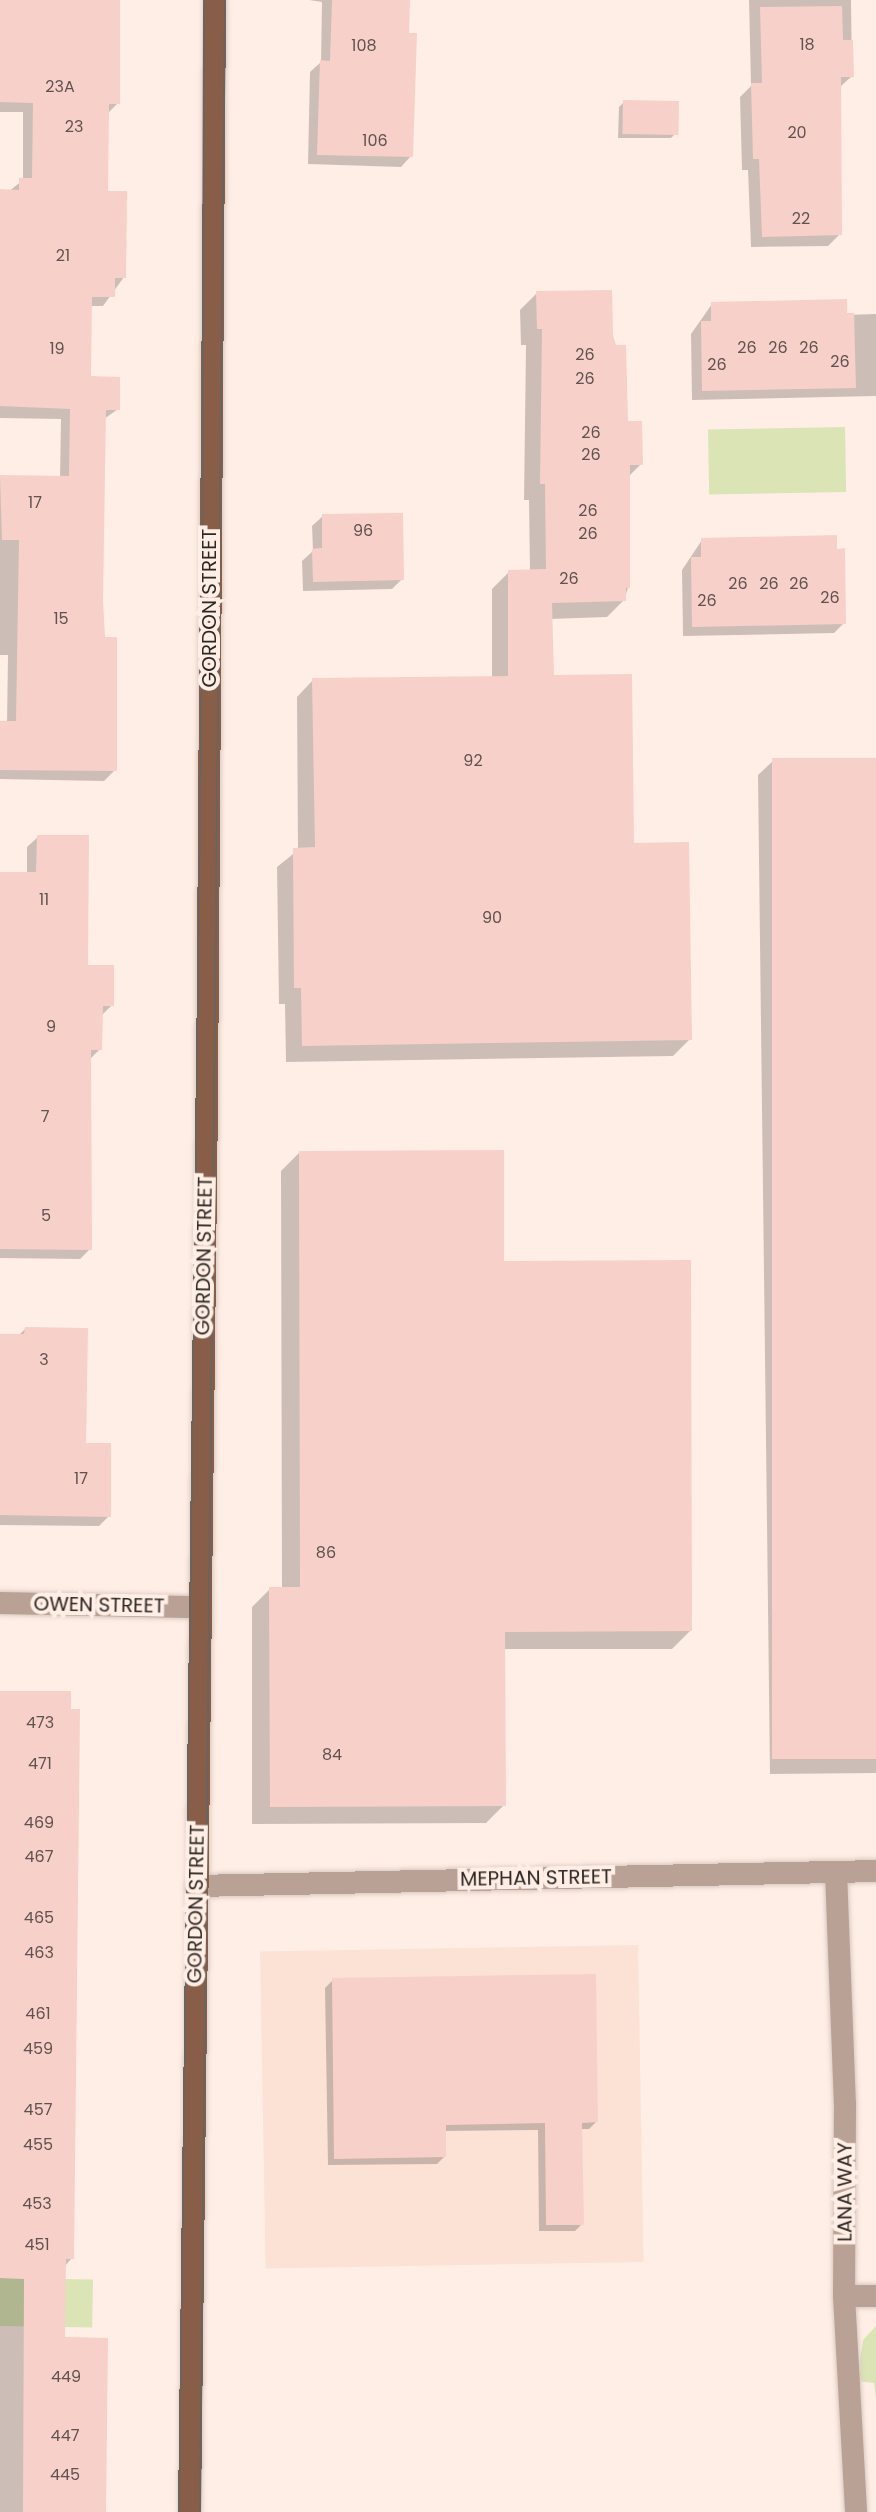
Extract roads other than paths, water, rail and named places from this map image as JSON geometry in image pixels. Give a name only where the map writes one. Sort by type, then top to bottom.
[{"type":"main road","name":"GORDON STREET","points":[[190,2512],[207,1078],[215,0]]},
{"type":"street","name":"OWEN STREET","points":[[0,1603],[199,1607]]},
{"type":"street","name":"MEPHAN STREET","points":[[196,1886],[876,1871]]},
{"type":"street","name":"LANA WAY","points":[[836,1872],[845,2104],[844,2296],[856,2512]]},
{"type":"street","points":[[844,2296],[876,2296]]},
{"type":"tram line","points":[[179,2512],[202,651],[204,0]]},
{"type":"tram line","points":[[200,2512],[225,0]]}]
